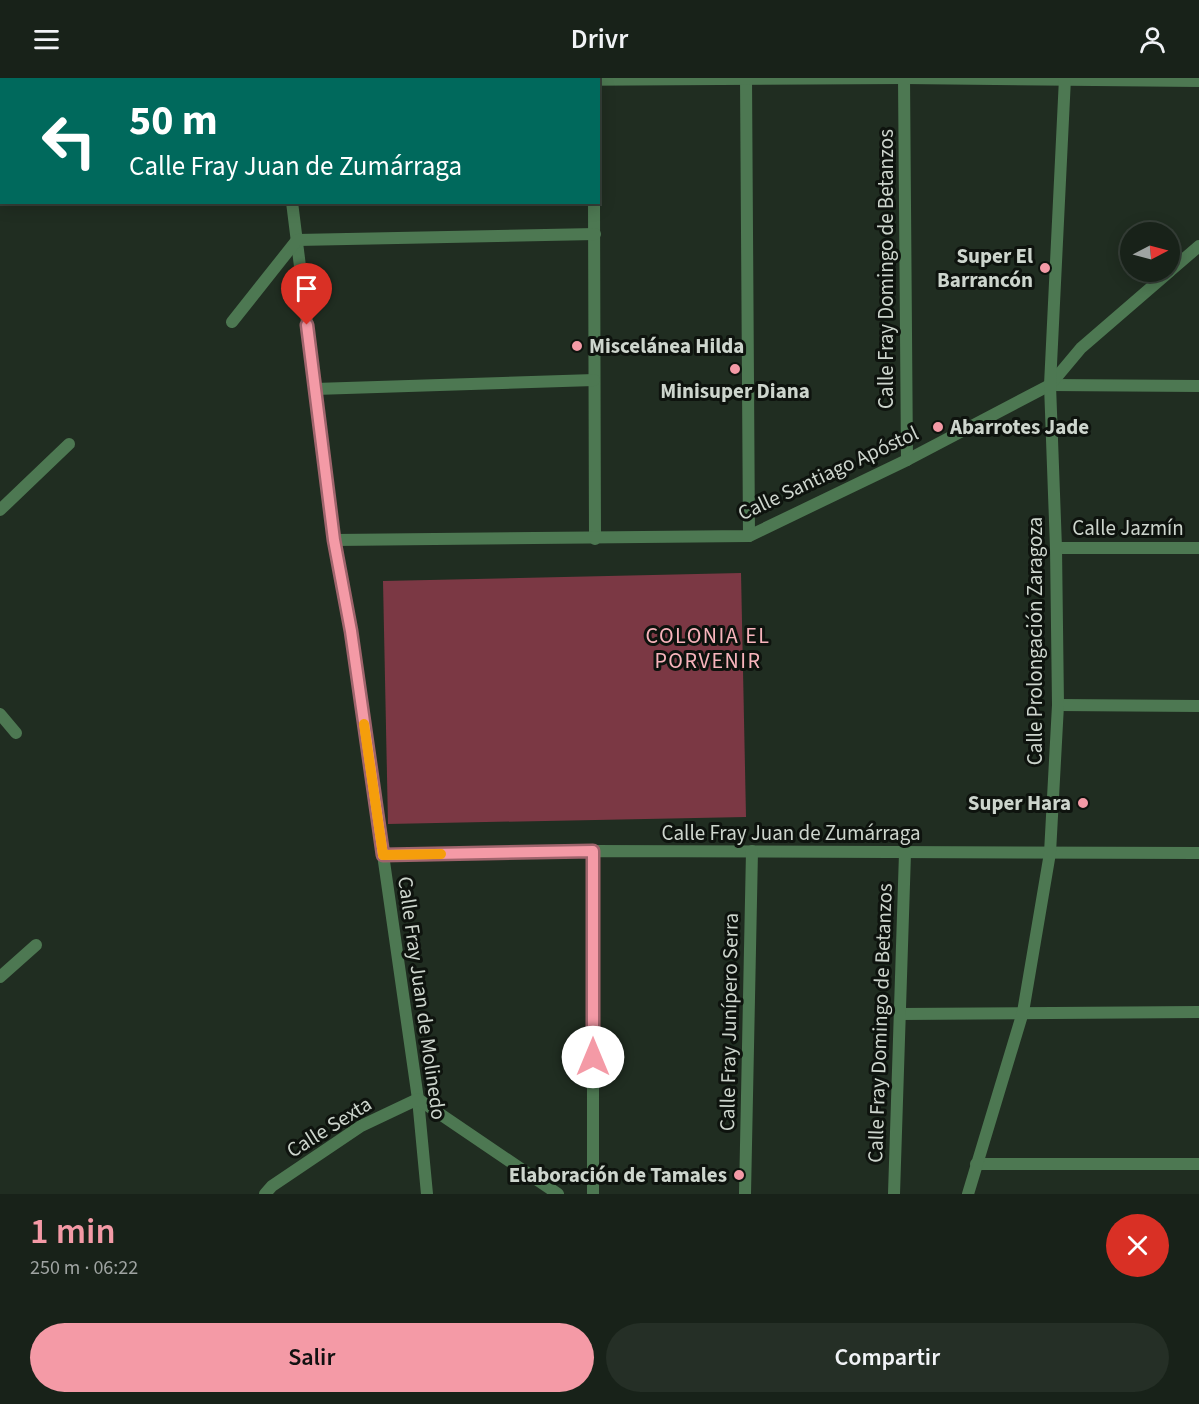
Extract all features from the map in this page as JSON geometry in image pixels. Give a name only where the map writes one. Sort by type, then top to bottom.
[{"type":"street","points":[[746,78],[749,536]]},
{"type":"street","points":[[600,79],[904,78],[1199,81]]},
{"type":"street","name":"Calle Fray Domingo de Betanzos","points":[[904,78],[907,460]]},
{"type":"street","name":"Calle Prolongación Zaragoza","points":[[968,1194],[1023,1012],[1050,853],[1058,705],[1056,548],[1050,385],[1065,79]]},
{"type":"street","name":"Calle Fray Juan de Molinedo","points":[[291,204],[334,540],[351,631],[418,1099],[427,1194]]},
{"type":"street","points":[[594,204],[595,538]]},
{"type":"street","points":[[232,322],[297,240],[594,234]]},
{"type":"street","name":"Calle Santiago Apóstol","points":[[1180,262],[1199,246]]},
{"type":"street","name":"Calle Santiago Apóstol","points":[[334,540],[749,536],[907,460],[1050,385],[1081,348],[1157,282]]},
{"type":"street","points":[[315,389],[594,380]]},
{"type":"street","points":[[1050,385],[1199,386]]},
{"type":"street","points":[[0,510],[69,444]]},
{"type":"street","name":"Calle Jazmín","points":[[1056,548],[1199,548]]},
{"type":"street","points":[[1058,705],[1199,706]]},
{"type":"street","points":[[0,714],[16,733]]},
{"type":"street","points":[[593,851],[593,1194]]},
{"type":"street","name":"Calle Fray Juan de Zumárraga","points":[[383,855],[593,851],[1199,853]]},
{"type":"street","name":"Calle Fray Junípero Serra","points":[[745,1194],[752,851]]},
{"type":"street","name":"Calle Fray Domingo de Betanzos","points":[[894,1194],[905,853]]},
{"type":"street","points":[[0,977],[36,945]]},
{"type":"street","points":[[900,1014],[1199,1012]]},
{"type":"street","points":[[418,1099],[558,1194]]},
{"type":"street","name":"Calle Sexta","points":[[265,1194],[272,1186],[361,1126],[418,1099]]},
{"type":"street","points":[[976,1164],[1199,1164]]},
{"type":"shaded area","points":[[741,573],[746,817],[388,824],[383,581]]},
{"type":"slow traffic","points":[[364,724],[383,855],[441,854]]},
{"type":"place","name":"Super El Barrancón","points":[[1045,268]]},
{"type":"place","name":"Miscelánea Hilda","points":[[577,346]]},
{"type":"place","name":"Minisuper Diana","points":[[735,369]]},
{"type":"place","name":"Abarrotes Jade","points":[[938,427]]},
{"type":"place","name":"Super Hara","points":[[1083,803]]},
{"type":"place","name":"Elaboración de Tamales","points":[[739,1175]]},
{"type":"district","name":"COLONIA EL PORVENIR","points":[[708,648]]},
{"type":"route","points":[[307,325],[334,540],[351,631],[383,855],[593,851],[593,1057]]}]
